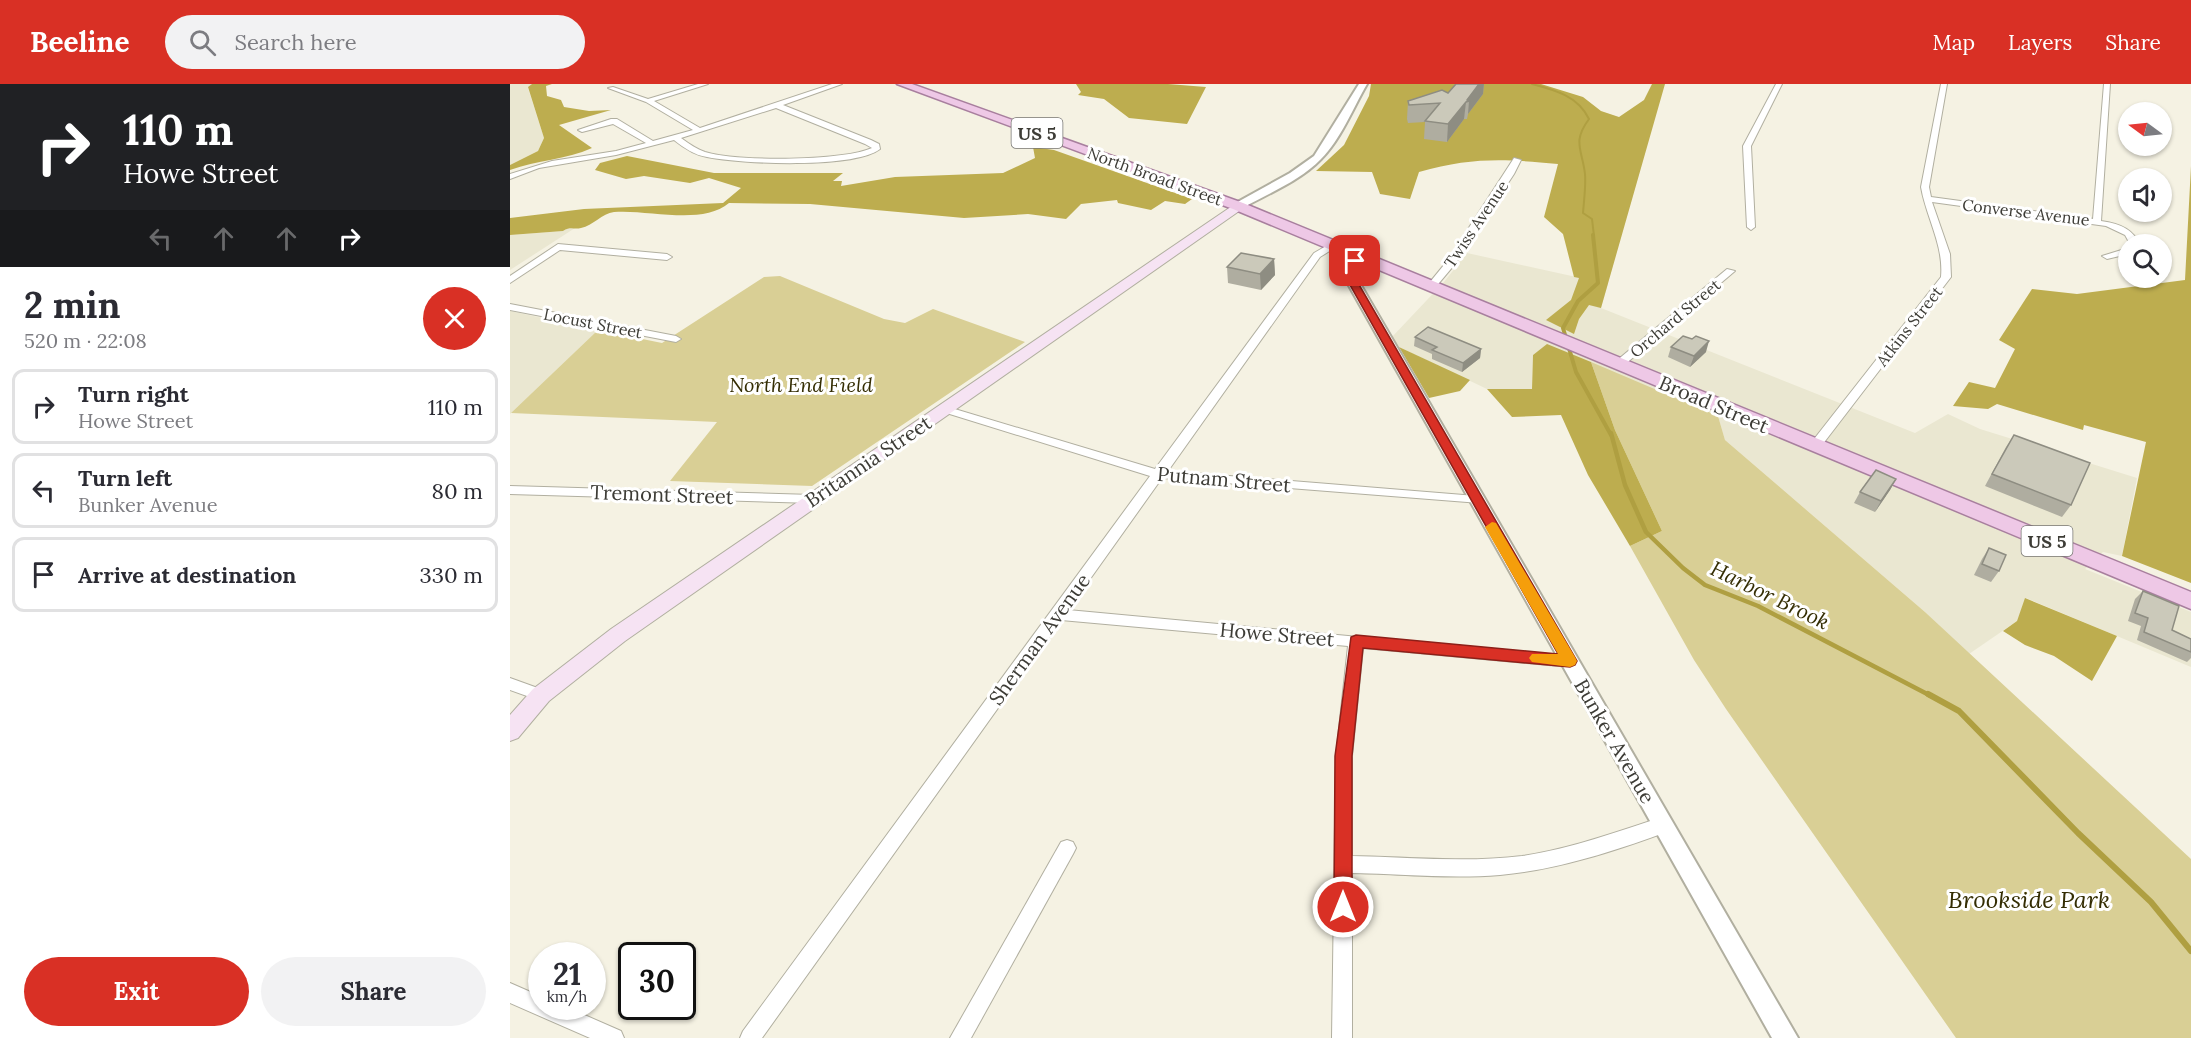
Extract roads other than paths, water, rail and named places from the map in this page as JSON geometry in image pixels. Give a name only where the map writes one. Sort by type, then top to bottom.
[{"type":"main road","name":"North Broad Street","points":[[902,84],[1238,206]]},
{"type":"main road","name":"Broad Street","points":[[1238,206],[2191,601]]},
{"type":"main road","name":"Britannia Street","points":[[510,731],[541,695],[618,634],[1238,206]]},
{"type":"street","points":[[648,101],[705,84]]},
{"type":"street","points":[[510,177],[528,169],[603,156],[652,144],[839,84]]},
{"type":"street","points":[[1238,206],[1298,172],[1324,149],[1363,84]]},
{"type":"street","points":[[1751,227],[1748,146],[1779,84]]},
{"type":"street","name":"Converse Avenue","points":[[1926,199],[2097,222],[2106,84]]},
{"type":"street","name":"Atkins Street","points":[[1815,446],[1946,277],[1947,257],[1926,199],[1926,177],[1941,85]]},
{"type":"street","points":[[611,88],[648,101],[699,130]]},
{"type":"street","points":[[675,137],[701,153],[743,159],[786,160],[860,156],[876,149],[876,146],[869,142],[776,105]]},
{"type":"street","points":[[582,130],[614,121],[652,144]]},
{"type":"street","name":"Twiss Avenue","points":[[1431,287],[1452,262],[1517,160]]},
{"type":"street","points":[[2097,222],[2130,234]]},
{"type":"street","name":"Sherman Avenue","points":[[750,1038],[1317,255],[1333,245]]},
{"type":"street","points":[[510,280],[558,248],[667,257]]},
{"type":"street","points":[[2107,256],[2118,253]]},
{"type":"street","name":"Bunker Avenue","points":[[1360,257],[1351,266],[1349,276],[1786,1038]]},
{"type":"street","name":"Orchard Street","points":[[1619,364],[1730,271]]},
{"type":"street","name":"Locust Street","points":[[510,307],[675,339]]},
{"type":"street","name":"Putnam Street","points":[[944,409],[1158,474],[1476,500]]},
{"type":"street","name":"Tremont Street","points":[[510,490],[813,499]]},
{"type":"street","name":"Howe Street","points":[[1057,614],[1570,661]]},
{"type":"street","points":[[1342,1038],[1344,756],[1356,641]]},
{"type":"street","points":[[510,684],[541,695]]},
{"type":"street","points":[[1343,864],[1479,867],[1523,864],[1563,855],[1663,825]]},
{"type":"street","points":[[960,1038],[1068,848]]},
{"type":"street","points":[[510,993],[614,1038]]},
{"type":"waterway","name":"Harbor Brook","points":[[1532,84],[1572,99],[1589,119],[1579,140],[1585,179],[1583,213],[1592,219],[1594,236]]},
{"type":"waterway","name":"Harbor Brook","points":[[1593,235],[1598,283],[1578,301],[1563,328],[1576,372],[1611,435]]},
{"type":"waterway","name":"Harbor Brook","points":[[1611,433],[1625,485],[1646,532],[1683,568],[1705,585],[1758,606],[1931,696]]},
{"type":"waterway","name":"Harbor Brook","points":[[1928,694],[1959,711],[2078,833],[2151,902],[2191,951]]},
{"type":"park label","name":"North End Field","points":[[801,384]]},
{"type":"park label","name":"Brookside Park","points":[[2029,899]]}]
